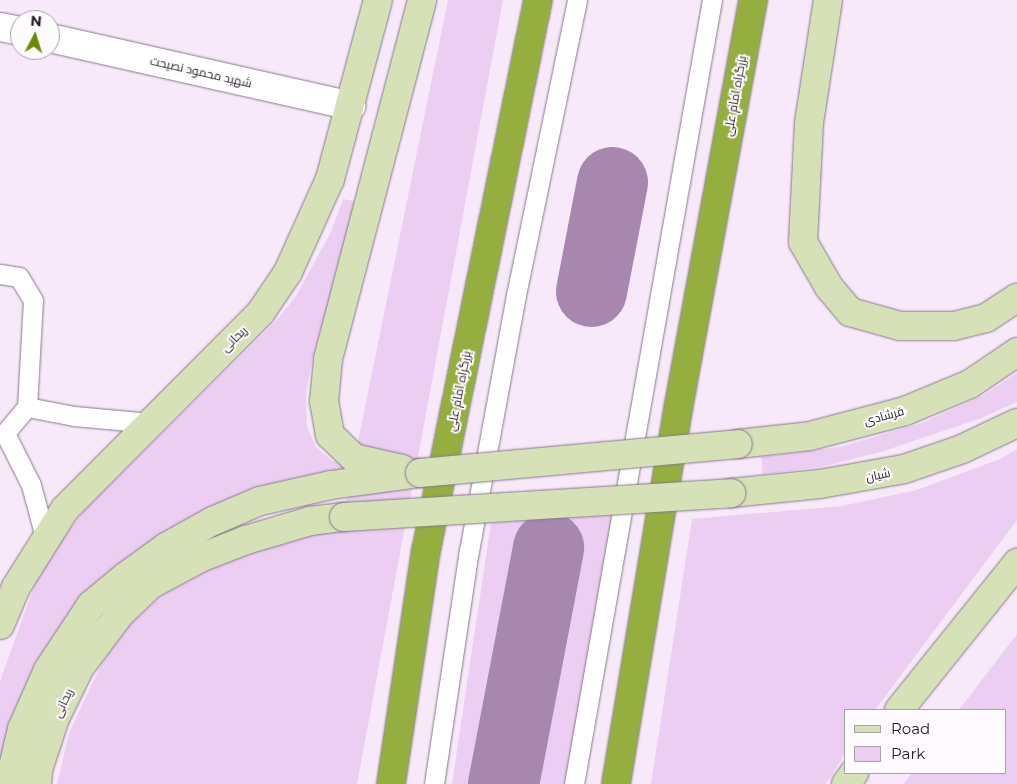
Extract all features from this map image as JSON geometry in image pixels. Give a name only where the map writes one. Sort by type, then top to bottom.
[{"type":"highway","name":"بزرگراه امام علی","points":[[391,784],[426,551],[538,0]]},
{"type":"highway","name":"بزرگراه امام علی","points":[[616,784],[679,404],[753,0]]},
{"type":"main road","name":"ریحانی","points":[[0,625],[16,587],[45,537],[65,509],[260,312],[288,272],[330,179],[378,0]]},
{"type":"main road","points":[[420,473],[354,458],[330,435],[324,402],[328,359],[422,0]]},
{"type":"main road","points":[[828,0],[809,123],[803,242],[828,287],[850,312],[900,326],[954,326],[978,320],[1017,298]]},
{"type":"main road","name":"فرشادی","points":[[8,784],[22,729],[48,670],[91,605],[126,576],[166,547],[214,521],[260,501],[331,485],[420,473],[810,436],[905,411],[970,384],[1017,352]]},
{"type":"main road","name":"شیان","points":[[344,517],[731,493],[820,484],[904,469],[962,449],[1017,423]]},
{"type":"main road","name":"ریحانی","points":[[37,784],[38,770],[55,718],[80,667],[120,614],[150,585],[200,558],[246,540],[310,521],[344,517]]},
{"type":"main road","points":[[899,709],[1017,563]]},
{"type":"street","name":"شهید محمود نصیحت","points":[[60,40],[351,106]]},
{"type":"lane","points":[[434,784],[469,551],[516,295],[576,0]]},
{"type":"lane","points":[[574,784],[712,0]]},
{"type":"lane","points":[[0,274],[19,277],[33,300],[27,407],[5,433],[31,485],[45,537]]},
{"type":"lane","points":[[27,407],[74,416],[151,423]]},
{"type":"green space","points":[[448,0],[503,0],[357,784],[57,784],[69,733],[102,663],[128,626],[162,595],[211,568],[248,551],[294,537],[341,530],[351,475],[121,568],[0,784],[0,681],[34,587],[56,546],[84,511],[277,320],[296,296],[331,232],[343,199],[358,202],[312,360],[306,395],[307,427],[316,447],[332,461],[353,466]]},
{"type":"green space","points":[[1017,373],[1017,402],[979,419],[884,451],[821,467],[763,474],[761,457],[840,447],[922,423],[984,395]]},
{"type":"green space","points":[[1017,449],[1017,520],[876,709],[844,709],[844,755],[826,784],[651,784],[692,519],[842,506],[917,490],[1000,459]]},
{"type":"green space","points":[[612,515],[566,784],[452,784],[491,523]]},
{"type":"green space","points":[[1017,634],[1017,784],[903,784],[911,774],[1007,774],[1007,709],[960,709]]},
{"type":"waterway","points":[[591,291],[612,182]]},
{"type":"waterway","points":[[503,784],[548,547]]}]
